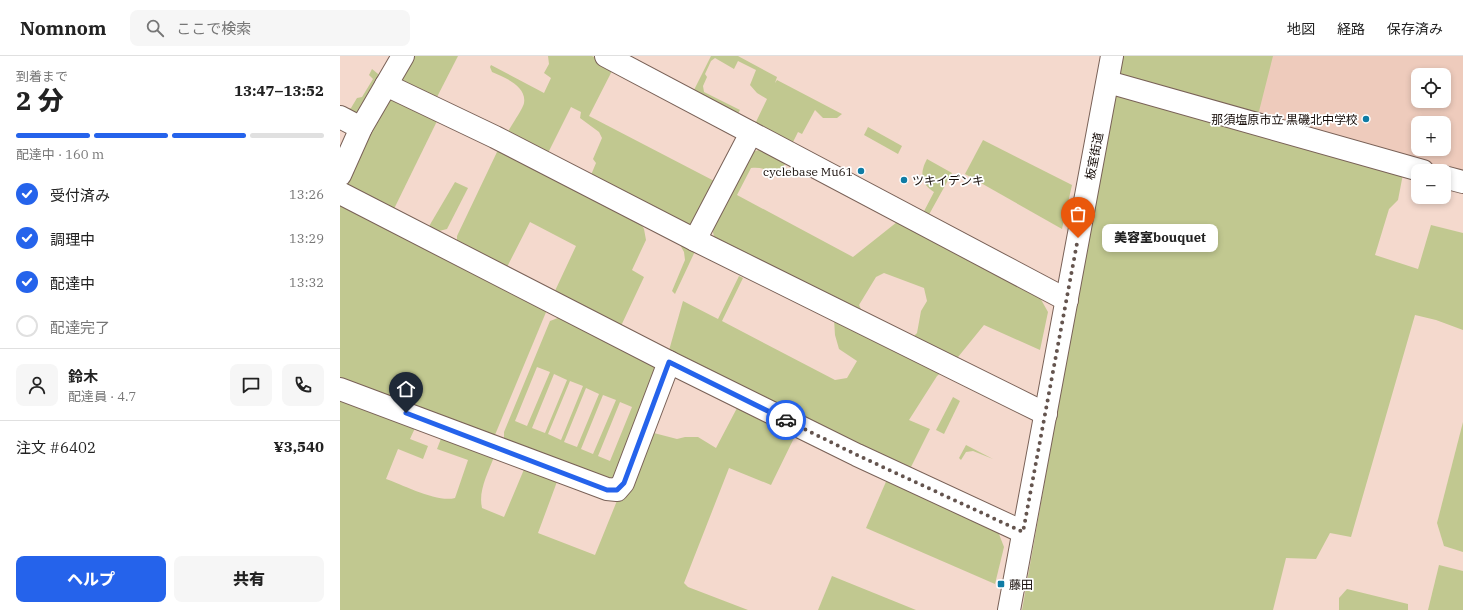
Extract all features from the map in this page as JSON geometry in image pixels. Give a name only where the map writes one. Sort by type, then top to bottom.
[{"type":"street","points":[[340,175],[361,128],[403,56]]},
{"type":"street","points":[[606,56],[1067,300]]},
{"type":"street","name":"板室街道","points":[[1009,610],[1112,56]]},
{"type":"street","points":[[1108,82],[1411,168]]},
{"type":"street","points":[[386,85],[495,137],[695,240],[1046,414]]},
{"type":"street","points":[[340,117],[361,128]]},
{"type":"street","points":[[695,240],[751,133]]},
{"type":"street","points":[[1451,179],[1463,182]]},
{"type":"street","points":[[340,193],[669,362],[857,455],[1023,532]]},
{"type":"street","points":[[340,389],[607,490],[617,490],[624,483],[669,362]]},
{"type":"shaded area","name":"那須塩原市立 黒磯北中学校","points":[[1266,56],[1463,56],[1463,175],[1451,171],[1451,164],[1425,164],[1254,114]]},
{"type":"green space","points":[[398,56],[458,56],[436,99],[399,84]]},
{"type":"green space","points":[[548,56],[592,56],[614,67],[589,116],[720,184],[700,222],[685,227],[591,175],[596,163],[593,159],[602,138],[599,132],[580,118],[581,112],[571,107],[547,155],[507,134],[523,106],[524,97],[522,92],[514,83],[492,72],[490,67],[491,65],[544,93],[551,78],[544,73],[549,64]]},
{"type":"green space","points":[[711,56],[738,56],[777,77],[775,83],[777,80],[842,114],[837,118],[823,118],[815,110],[802,134],[798,132],[791,146],[754,126],[767,99],[757,93],[750,85],[756,70],[738,61],[734,69],[715,58],[711,61],[705,74],[707,77],[703,86],[704,92],[740,110],[736,117],[692,94]]},
{"type":"green space","points":[[1120,56],[1273,56],[1254,131],[1403,174],[1398,200],[1389,209],[1375,255],[1418,269],[1431,225],[1463,233],[1463,330],[1436,320],[1415,315],[1351,537],[1330,533],[1316,559],[1286,558],[1273,610],[1022,610]]},
{"type":"green space","points":[[372,69],[383,78],[360,113],[354,116],[340,111],[340,105],[347,109],[351,108],[357,98],[362,97],[373,79],[369,75]]},
{"type":"green space","points":[[387,97],[440,115],[391,215],[347,193],[345,180]]},
{"type":"green space","points":[[868,127],[902,146],[898,154],[864,135]]},
{"type":"green space","points":[[983,140],[1072,185],[1062,229],[965,174]]},
{"type":"green space","points":[[500,149],[635,213],[644,229],[646,240],[632,270],[644,277],[620,328],[554,293],[576,246],[530,222],[506,269],[457,242],[457,236],[497,152]]},
{"type":"green space","points":[[763,149],[786,162],[779,176],[765,169],[751,168],[737,195],[853,257],[897,222],[1039,296],[1048,312],[1040,350],[984,325],[954,362],[937,376],[909,420],[930,429],[910,469],[668,354],[683,301],[718,319],[739,276],[743,278],[722,321],[835,380],[847,378],[857,361],[839,349],[835,335],[833,303],[715,241],[713,232],[714,224],[749,157],[755,151]],"holes":[[[884,273],[924,288],[927,301],[921,311],[917,333],[909,341],[865,317],[859,305],[876,277]]]},
{"type":"green space","points":[[927,159],[952,173],[926,220],[921,217],[934,192],[926,185],[922,173]]},
{"type":"green space","points":[[455,182],[468,188],[447,229],[435,232],[428,228]]},
{"type":"green space","points":[[340,199],[549,305],[492,442],[340,393]]},
{"type":"green space","points":[[676,236],[697,247],[675,294],[672,291],[685,260],[684,252],[679,243],[672,241]]},
{"type":"green space","points":[[563,316],[655,366],[656,374],[617,475],[612,479],[504,441],[504,432],[550,321]],"holes":[[[537,367],[550,372],[527,426],[515,421]],[[554,374],[567,380],[545,433],[532,428]],[[570,381],[583,386],[561,440],[548,434]],[[586,388],[599,394],[577,447],[564,442]],[[603,395],[616,400],[593,454],[581,449]],[[620,402],[632,407],[610,461],[598,456]]]},
{"type":"green space","points":[[953,397],[960,401],[944,434],[936,430]]},
{"type":"green space","points":[[340,399],[415,428],[410,439],[428,446],[423,459],[398,449],[386,479],[420,493],[439,498],[455,498],[468,460],[437,449],[442,436],[494,457],[482,489],[482,508],[504,517],[525,467],[558,479],[538,533],[595,555],[642,439],[650,432],[677,439],[685,437],[698,437],[716,448],[737,408],[795,436],[771,485],[729,468],[684,583],[688,587],[748,610],[340,610]]},
{"type":"green space","points":[[1463,422],[1463,552],[1444,546],[1437,523]]},
{"type":"green space","points":[[966,445],[993,459],[973,451],[966,452],[961,460],[959,458]]},
{"type":"green space","points":[[888,477],[997,529],[1004,547],[995,584],[866,528]]},
{"type":"green space","points":[[1439,565],[1463,571],[1463,610],[1428,610]]},
{"type":"green space","points":[[832,576],[916,610],[818,610]]},
{"type":"green space","points":[[1347,589],[1408,604],[1408,610],[1339,610],[1339,598]]},
{"type":"way so far","points":[[786,420],[857,455],[1023,532],[1078,238]]},
{"type":"place","name":"那須塩原市立 黒磯北中学校","points":[[1366,119]]},
{"type":"place","name":"cyclebase Mu61","points":[[861,171]]},
{"type":"place","name":"ツキイデンキ","points":[[904,180]]},
{"type":"place","name":"美容室bouquet","points":[[1078,238]]},
{"type":"place","name":"藤田","points":[[1001,584]]},
{"type":"route","points":[[406,413],[607,490],[617,490],[624,483],[669,362],[786,420]]}]
